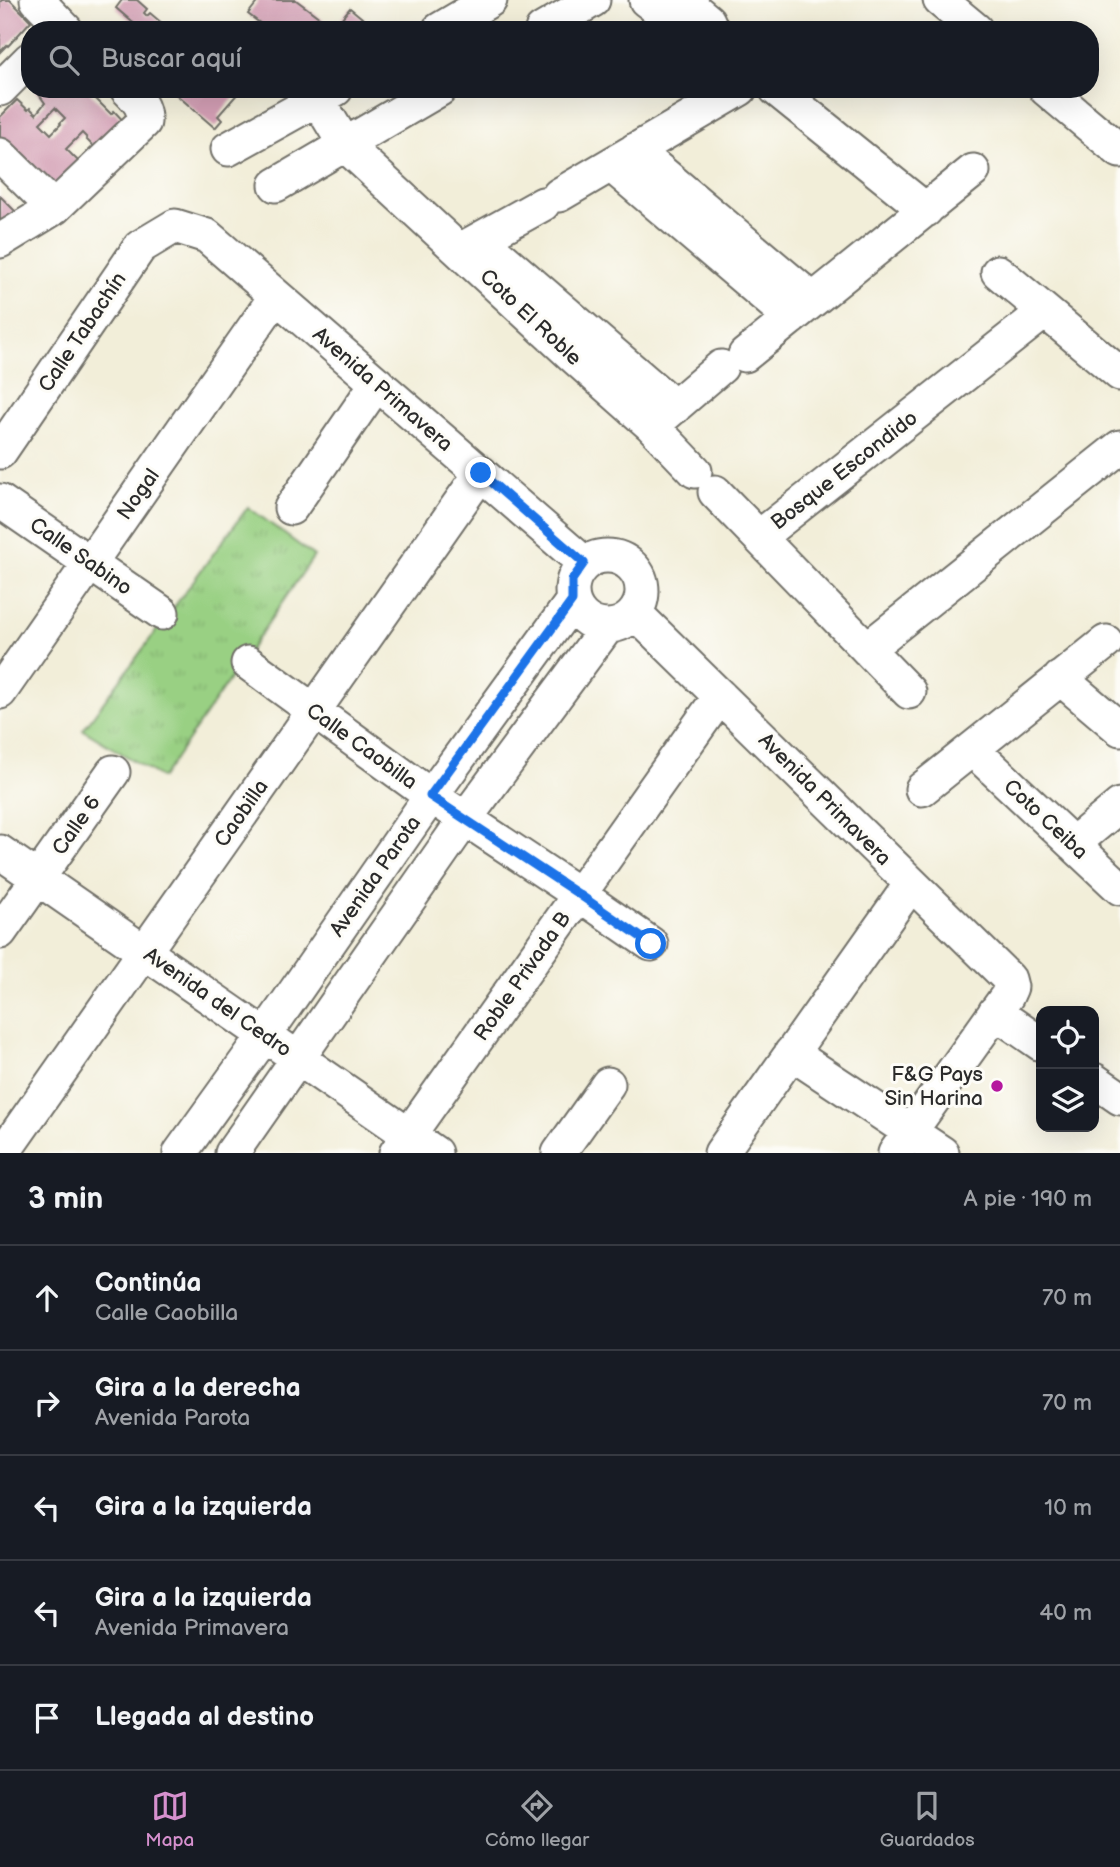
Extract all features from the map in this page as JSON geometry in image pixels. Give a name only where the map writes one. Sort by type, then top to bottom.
[{"type":"street","points":[[37,0],[56,21]]},
{"type":"street","points":[[454,21],[490,0]]},
{"type":"street","points":[[557,21],[593,0]]},
{"type":"street","points":[[646,0],[674,21]]},
{"type":"street","points":[[683,0],[708,21]]},
{"type":"street","points":[[940,0],[965,21]]},
{"type":"street","points":[[0,89],[21,68]]},
{"type":"street","points":[[0,241],[54,208],[144,122],[145,112],[136,98]]},
{"type":"street","points":[[228,149],[322,98]]},
{"type":"street","points":[[328,98],[345,145],[469,245],[663,417],[705,482],[759,537]]},
{"type":"street","points":[[276,185],[425,98]]},
{"type":"street","points":[[469,245],[725,98]]},
{"type":"street","points":[[787,98],[926,210]]},
{"type":"street","points":[[1057,98],[1120,151]]},
{"type":"street","points":[[0,155],[54,208]]},
{"type":"street","points":[[623,158],[802,309]]},
{"type":"street","points":[[663,417],[973,171]]},
{"type":"street","name":"Avenida Primavera","points":[[175,226],[207,236],[584,563]]},
{"type":"street","name":"Calle Tabachín","points":[[0,452],[140,247],[175,226]]},
{"type":"street","points":[[998,272],[1044,312],[1115,362]]},
{"type":"street","name":"Nogal","points":[[0,692],[276,296]]},
{"type":"street","name":"Bosque Escondido","points":[[909,692],[759,537],[1044,312]]},
{"type":"street","points":[[291,508],[377,383]]},
{"type":"street","points":[[867,649],[1120,447]]},
{"type":"street","name":"Caobilla","points":[[3,1153],[481,473]]},
{"type":"street","name":"Calle Sabino","points":[[0,500],[162,612]]},
{"type":"street","points":[[612,555],[626,561],[636,571],[642,585],[641,600],[621,620],[585,620],[572,601],[572,580],[584,563],[598,556],[612,555]]},
{"type":"street","name":"Avenida Parota","points":[[180,1153],[430,796],[572,601]]},
{"type":"street","name":"Avenida Primavera","points":[[621,620],[720,696],[1009,979],[1003,1000],[1036,1038]]},
{"type":"street","name":"Avenida Parota","points":[[232,1153],[465,819],[621,620]]},
{"type":"street","points":[[922,789],[1106,642]]},
{"type":"street","name":"Calle Caobilla","points":[[248,663],[430,796],[651,944]]},
{"type":"street","points":[[1060,678],[1120,729]]},
{"type":"street","name":"Roble Privada B","points":[[414,1147],[580,895],[720,696]]},
{"type":"street","name":"Coto Ceiba","points":[[972,749],[1120,888]]},
{"type":"street","name":"Calle 6","points":[[0,932],[113,772]]},
{"type":"street","points":[[1073,844],[1120,805]]},
{"type":"street","name":"Avenida del Cedro","points":[[0,852],[298,1058],[414,1147]]},
{"type":"street","points":[[721,1153],[911,884]]},
{"type":"street","points":[[902,1142],[1003,1000]]},
{"type":"street","points":[[792,1053],[902,1142],[942,1153]]},
{"type":"street","points":[[1099,1083],[1120,1098]]},
{"type":"street","points":[[559,1153],[608,1084]]},
{"type":"green space","points":[[248,507],[314,556],[162,778],[83,730]]},
{"type":"building","points":[[10,0],[31,21],[21,21],[21,32],[0,52],[0,2]]},
{"type":"building","points":[[122,0],[137,0],[147,9],[144,13],[147,16],[150,13],[159,21],[131,21],[116,8]]},
{"type":"building","points":[[259,0],[296,0],[324,21],[257,21],[248,14]]},
{"type":"building","points":[[350,8],[366,21],[344,21],[341,19]]},
{"type":"building","points":[[41,98],[95,98],[111,114],[114,111],[129,127],[102,155],[82,133],[66,149],[85,168],[59,191],[0,138],[0,117],[17,100],[36,114],[45,103]],"holes":[[[55,108],[65,118],[51,134],[40,123]]]},
{"type":"building","points":[[180,98],[234,98],[218,116],[222,120],[215,128]]},
{"type":"building","points":[[0,196],[15,211],[0,226]]},
{"type":"place","name":"F&G Pays Sin Harina","points":[[997,1086]]},
{"type":"route","points":[[481,473],[584,563],[572,580],[572,601],[430,796],[651,944]]}]
